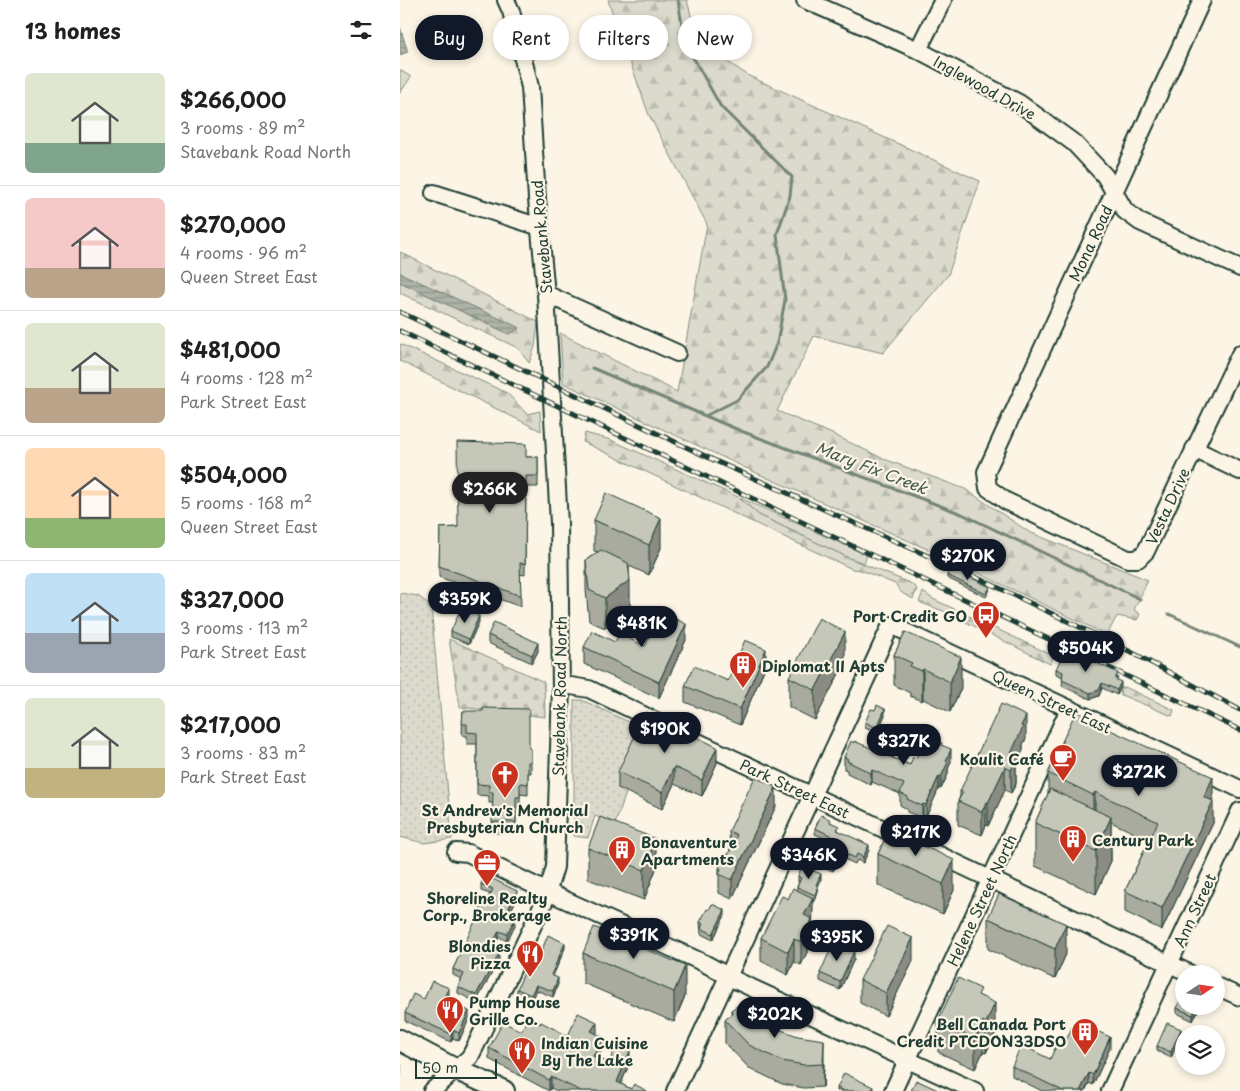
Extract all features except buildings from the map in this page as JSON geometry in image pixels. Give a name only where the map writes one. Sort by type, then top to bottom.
[{"type":"main road","points":[[400,1040],[455,1069],[504,1091]]},
{"type":"street","name":"Stavebank Road","points":[[506,0],[511,11],[530,87],[546,294],[556,478]]},
{"type":"street","name":"Inglewood Drive","points":[[805,0],[918,50],[1019,103],[1074,143],[1105,176],[1125,211],[1140,222],[1240,268]]},
{"type":"street","points":[[918,50],[943,0]]},
{"type":"street","name":"Mona Road","points":[[988,488],[986,472],[1202,0]]},
{"type":"street","points":[[434,193],[540,228]]},
{"type":"street","points":[[546,294],[677,353]]},
{"type":"street","name":"Vesta Drive","points":[[988,488],[1006,501],[1128,559],[1138,559],[1146,551],[1240,354]]},
{"type":"street","points":[[1194,449],[1240,472]]},
{"type":"street","name":"Stavebank Road North","points":[[432,1091],[470,1057],[548,892],[555,867],[561,688],[559,523],[556,478]]},
{"type":"street","name":"Queen Street East","points":[[813,795],[891,625],[1240,789]]},
{"type":"street","name":"Park Street East","points":[[561,688],[571,686],[589,689],[734,760],[813,795],[1175,966]]},
{"type":"street","name":"Helene Street North","points":[[893,1091],[1069,709]]},
{"type":"street","points":[[675,1091],[813,795]]},
{"type":"street","name":"Ann Street","points":[[1110,1091],[1240,811]]},
{"type":"street","points":[[456,852],[468,853],[975,1091]]},
{"type":"street","points":[[1225,990],[1240,997]]},
{"type":"green space","points":[[608,0],[687,0],[691,15],[678,15],[678,60],[725,60],[749,76],[980,181],[948,275],[883,353],[814,336],[777,411],[830,433],[884,459],[965,489],[1029,532],[1148,580],[1134,610],[1140,614],[1137,620],[1117,616],[1107,635],[945,557],[761,475],[563,383],[560,333],[677,392],[707,224],[649,115],[629,60],[668,60],[668,15],[613,15]]},
{"type":"green space","points":[[400,70],[411,77],[400,93]]},
{"type":"green space","points":[[400,252],[538,322],[535,347],[529,363],[518,348],[400,293],[400,282],[509,334],[519,328],[400,273]]},
{"type":"green space","points":[[400,344],[507,393],[527,414],[540,411],[541,431],[400,361]]},
{"type":"green space","points":[[585,433],[611,440],[738,497],[759,515],[849,558],[912,584],[917,589],[913,599],[902,593],[895,584],[861,570],[852,569],[583,442]]},
{"type":"green space","points":[[738,497],[867,555],[864,563],[849,558],[759,515]]},
{"type":"green space","points":[[923,592],[933,599],[1054,656],[1050,664],[946,612],[919,602]]},
{"type":"green space","points":[[400,593],[418,596],[431,606],[452,839],[424,843],[400,837]]},
{"type":"green space","points":[[449,639],[544,682],[545,717],[460,707]]},
{"type":"green space","points":[[1125,687],[1174,710],[1172,716],[1121,695],[1120,689]]},
{"type":"green space","points":[[574,700],[582,700],[648,731],[615,824],[595,816],[588,838],[574,836]]},
{"type":"shaded area","points":[[400,27],[408,52],[400,55]]},
{"type":"shaded area","points":[[400,273],[520,328],[509,334],[400,282]]},
{"type":"waterway","points":[[678,0],[685,43],[721,107],[792,177],[790,196],[777,234],[785,300],[777,343],[767,367],[737,400],[707,415]]},
{"type":"waterway","name":"Mary Fix Creek","points":[[592,368],[741,431],[962,514],[1140,599]]},
{"type":"waterway","name":"Mary Fix Creek","points":[[1169,614],[1240,647]]},
{"type":"railway","points":[[400,312],[720,463],[991,584],[1131,652],[1240,710]]},
{"type":"railway","points":[[400,331],[1240,730]]},
{"type":"place","name":"Port Credit GO","points":[[986,639]]},
{"type":"place","name":"Diplomat II Apts","points":[[743,689]]},
{"type":"place","name":"Koulit Café","points":[[1063,782]]},
{"type":"place","name":"St Andrew's Memorial Presbyterian Church","points":[[505,799]]},
{"type":"place","name":"Century Park","points":[[1073,863]]},
{"type":"place","name":"Bonaventure Apartments","points":[[622,874]]},
{"type":"place","name":"Shoreline Realty Corp., Brokerage","points":[[487,887]]},
{"type":"place","name":"Blondies Pizza","points":[[530,978]]},
{"type":"place","name":"Pump House Grille Co.","points":[[450,1034]]},
{"type":"place","name":"Bell Canada Port Credit PTCDON33DS0","points":[[1085,1056]]},
{"type":"place","name":"Indian Cuisine By The Lake","points":[[522,1075]]}]
